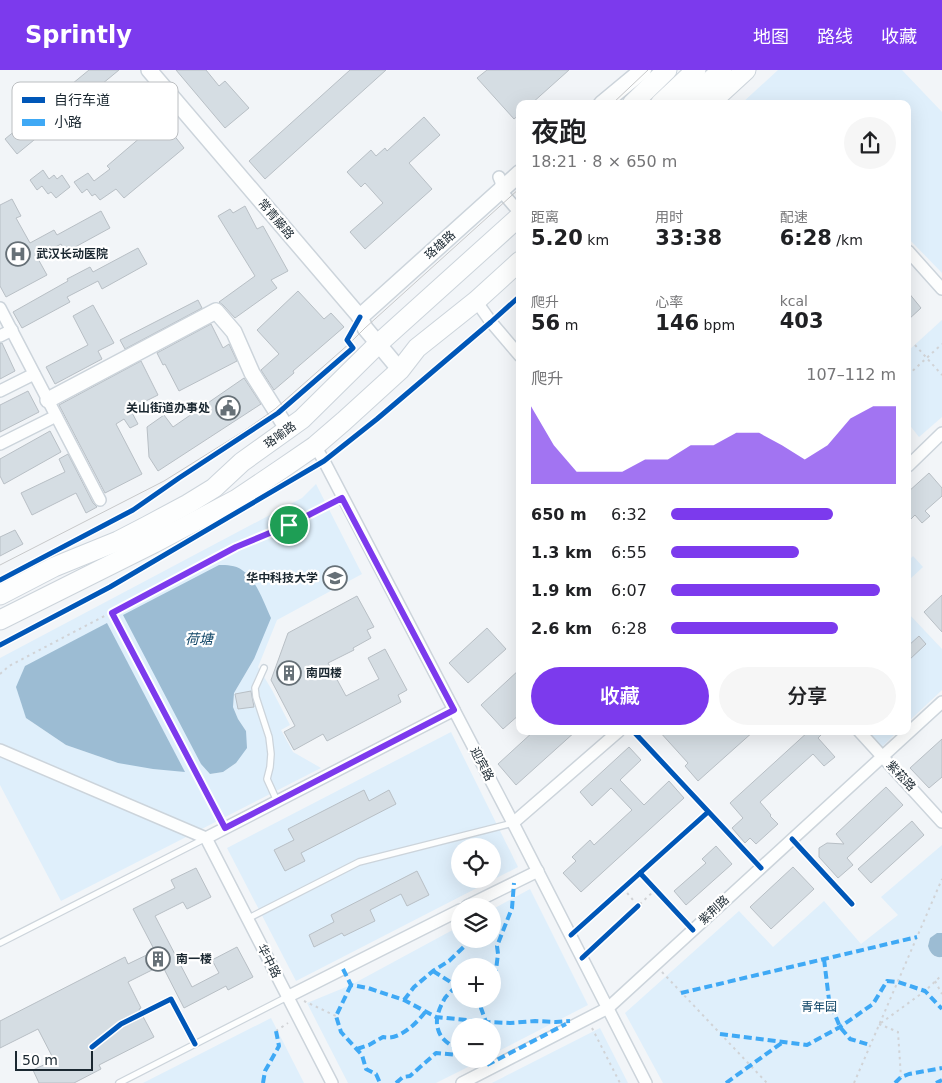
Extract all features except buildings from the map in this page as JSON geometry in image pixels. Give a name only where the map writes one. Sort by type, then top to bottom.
[{"type":"highway","points":[[636,100],[667,70]]},
{"type":"highway","points":[[664,100],[696,70]]},
{"type":"highway","points":[[689,100],[722,70]]},
{"type":"highway","points":[[713,100],[746,70]]},
{"type":"highway","name":"珞喻路","points":[[0,595],[54,567],[118,541],[214,488],[242,462],[302,419],[378,344],[516,219]]},
{"type":"highway","points":[[0,620],[237,499],[315,446],[400,370],[418,348],[476,301],[516,265]]},
{"type":"main road","points":[[607,100],[643,70]]},
{"type":"main road","name":"珞雄路","points":[[360,316],[500,184],[516,175]]},
{"type":"street","name":"常青藤路","points":[[149,70],[159,82]]},
{"type":"street","name":"常青藤路","points":[[178,104],[360,316],[365,328],[400,370]]},
{"type":"street","points":[[500,184],[516,209]]},
{"type":"street","points":[[911,254],[942,289]]},
{"type":"street","points":[[476,301],[516,351]]},
{"type":"street","points":[[48,400],[213,307],[234,332],[252,373],[288,430]]},
{"type":"street","points":[[0,308],[100,500]]},
{"type":"street","points":[[0,336],[12,330]]},
{"type":"street","points":[[0,391],[34,374]]},
{"type":"street","points":[[0,444],[56,416]]},
{"type":"street","points":[[911,463],[942,433]]},
{"type":"street","name":"迎宾路","points":[[315,446],[538,871],[646,1083]]},
{"type":"street","name":"紫荆路","points":[[911,730],[942,702]]},
{"type":"street","points":[[0,750],[206,838],[454,710]]},
{"type":"street","points":[[513,823],[614,735]]},
{"type":"street","name":"紫菘路","points":[[863,735],[942,822]]},
{"type":"street","name":"紫荆路","points":[[462,1083],[608,1008],[905,735]]},
{"type":"street","name":"华中路","points":[[206,838],[289,996],[332,1083]]},
{"type":"street","points":[[483,898],[538,871]]},
{"type":"street","points":[[289,996],[451,915]]},
{"type":"lane","points":[[264,668],[255,688],[269,737],[271,754],[267,779],[277,801]]},
{"type":"lane","points":[[247,919],[358,862],[513,823]]},
{"type":"lane","points":[[0,943],[206,838]]},
{"type":"lane","points":[[119,1083],[289,996]]},
{"type":"path","points":[[911,372],[942,344]]},
{"type":"path","points":[[915,345],[942,376]]},
{"type":"path","points":[[0,674],[9,666],[236,547],[289,525],[342,498]]},
{"type":"path","points":[[112,613],[225,828]]},
{"type":"path","points":[[854,1083],[942,879]]},
{"type":"path","points":[[616,894],[628,883]]},
{"type":"path","points":[[650,884],[661,896]]},
{"type":"path","points":[[623,888],[638,906]]},
{"type":"path","points":[[631,912],[655,890]]},
{"type":"path","points":[[655,965],[767,1083]]},
{"type":"path","points":[[879,1024],[925,991],[942,975]]},
{"type":"path","points":[[934,981],[942,994]]},
{"type":"path","points":[[289,996],[336,1016]]},
{"type":"path","points":[[276,1032],[298,1017]]},
{"type":"path","points":[[588,1019],[620,1083]]},
{"type":"path","points":[[879,1024],[898,1032],[901,1077]]},
{"type":"green space","points":[[778,70],[902,70],[942,112],[942,273],[911,241],[911,100],[745,100]]},
{"type":"green space","points":[[942,320],[942,417],[919,437],[911,427],[911,348]]},
{"type":"green space","points":[[316,484],[362,574],[277,620],[258,667],[290,725],[281,730],[293,752],[321,768],[61,901],[0,785],[0,658],[302,498]],"holes":[[[253,581],[254,659],[234,693],[233,707],[246,731],[236,763],[223,772],[210,774]],[[26,718],[118,763],[66,745]]]},
{"type":"green space","points":[[913,556],[923,567],[911,578],[911,558]]},
{"type":"green space","points":[[911,616],[942,649],[942,690],[911,719]]},
{"type":"green space","points":[[451,732],[518,867],[501,876],[501,838],[451,838],[451,888],[477,888],[458,898],[451,898],[451,901],[296,981],[227,848]]},
{"type":"green space","points":[[871,735],[894,735],[882,747]]},
{"type":"green space","name":"青年园","points":[[942,845],[942,933],[930,938],[928,946],[933,954],[937,957],[942,957],[942,1083],[663,1083],[625,1013],[739,911],[773,947],[824,901],[861,944],[898,915],[881,897]]},
{"type":"green space","points":[[530,889],[588,1005],[501,1050],[501,1018],[451,1018],[451,1068],[466,1068],[436,1083],[348,1083],[307,1003],[351,985],[451,931],[451,948],[501,948],[501,905]]},
{"type":"green space","points":[[271,1018],[304,1083],[143,1083]]},
{"type":"green space","points":[[600,1028],[628,1083],[492,1083]]},
{"type":"water","name":"荷塘","points":[[219,565],[237,567],[247,574],[259,592],[271,618],[254,659],[234,693],[233,707],[246,731],[247,748],[236,763],[223,772],[210,774],[201,764],[123,615]]},
{"type":"water","points":[[107,623],[185,772],[118,763],[66,745],[26,718],[16,687],[25,666]]},
{"type":"water","points":[[937,933],[942,933],[942,957],[937,957],[933,954],[928,946],[930,938]]},
{"type":"tram line","points":[[616,100],[648,70]]},
{"type":"tram line","points":[[0,565],[164,481],[244,431],[275,409],[516,192]]},
{"type":"marked path","points":[[498,958],[497,946],[512,908],[514,883]]},
{"type":"marked path","points":[[681,993],[917,937]]},
{"type":"marked path","points":[[404,1000],[414,987],[433,971],[449,961],[463,948]]},
{"type":"marked path","points":[[824,959],[829,1000],[840,1027],[850,1039],[870,1045]]},
{"type":"marked path","points":[[343,969],[351,985],[368,988],[404,1000],[436,1017],[510,1023],[570,1021]]},
{"type":"marked path","points":[[433,971],[451,982]]},
{"type":"marked path","points":[[720,1034],[807,1045],[840,1027],[873,1004],[887,981],[898,982],[925,991],[942,1009]]},
{"type":"marked path","points":[[351,985],[336,1016],[341,1032],[362,1055],[366,1069],[376,1074],[380,1083]]},
{"type":"marked path","points":[[451,991],[442,1003],[437,1021],[441,1036],[451,1045]]},
{"type":"marked path","points":[[481,1008],[485,1018]]},
{"type":"marked path","points":[[357,1049],[383,1037],[389,1038],[401,1034],[413,1026],[426,1011]]},
{"type":"marked path","points":[[501,1058],[566,1024]]},
{"type":"marked path","points":[[263,1083],[265,1071],[279,1046],[276,1031]]},
{"type":"marked path","points":[[726,1083],[783,1042]]},
{"type":"marked path","points":[[396,1083],[403,1077],[410,1076],[436,1053],[451,1054]]},
{"type":"marked path","points":[[895,1083],[901,1077],[909,1074],[942,1068]]},
{"type":"marked path","points":[[936,1083],[942,1080]]},
{"type":"cycle path","points":[[0,645],[110,587],[324,461],[377,419],[516,300]]},
{"type":"cycle path","points":[[0,580],[133,510],[278,413],[353,348],[347,340],[360,317]]},
{"type":"cycle path","points":[[637,735],[761,868]]},
{"type":"cycle path","points":[[571,935],[708,812]]},
{"type":"cycle path","points":[[792,839],[852,904]]},
{"type":"cycle path","points":[[640,873],[693,930]]},
{"type":"cycle path","points":[[582,958],[638,906]]},
{"type":"cycle path","points":[[92,1047],[121,1024],[171,999],[195,1044]]},
{"type":"place","name":"武汉长动医院","points":[[18,254]]},
{"type":"place","name":"关山街道办事处","points":[[228,408]]},
{"type":"place","name":"华中科技大学","points":[[335,578]]},
{"type":"place","name":"南四楼","points":[[289,673]]},
{"type":"place","name":"南一楼","points":[[158,959]]},
{"type":"route","points":[[342,498],[454,710],[225,828],[112,613],[236,547],[289,525],[342,498]]}]
